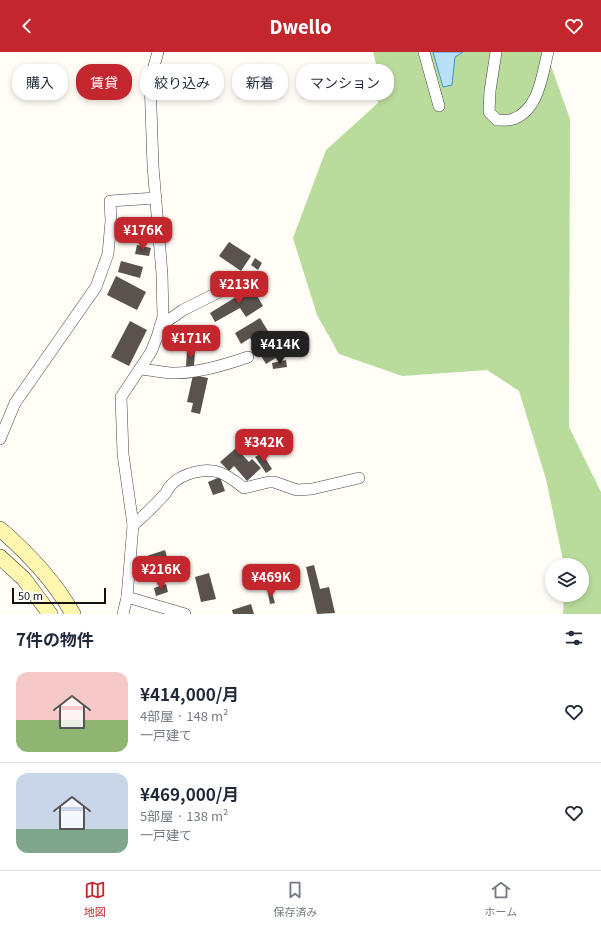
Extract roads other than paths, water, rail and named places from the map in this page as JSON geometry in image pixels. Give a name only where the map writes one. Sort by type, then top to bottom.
[{"type":"street","points":[[123,614],[128,597],[132,525],[123,454],[121,397],[151,352],[157,337],[162,316],[162,274],[153,166],[150,80],[158,52]]},
{"type":"street","points":[[424,52],[439,106]]},
{"type":"street","points":[[496,52],[490,91],[489,112],[497,120],[512,120],[525,112],[537,96],[548,52]]},
{"type":"street","points":[[0,439],[16,403],[96,287],[108,254],[111,221],[110,201],[156,198]]},
{"type":"street","points":[[160,326],[183,310],[229,287]]},
{"type":"street","points":[[140,369],[172,373],[222,366],[248,357]]},
{"type":"street","points":[[132,525],[150,511],[166,494],[171,485],[183,477],[204,470],[220,472],[244,488],[274,482],[296,490],[312,489],[359,478]]},
{"type":"street","points":[[0,529],[23,549],[46,573],[73,614]]},
{"type":"street","points":[[0,557],[24,579],[50,614]]},
{"type":"street","points":[[128,597],[185,614]]},
{"type":"water","points":[[433,52],[463,52],[455,57],[452,85],[443,87]]}]
